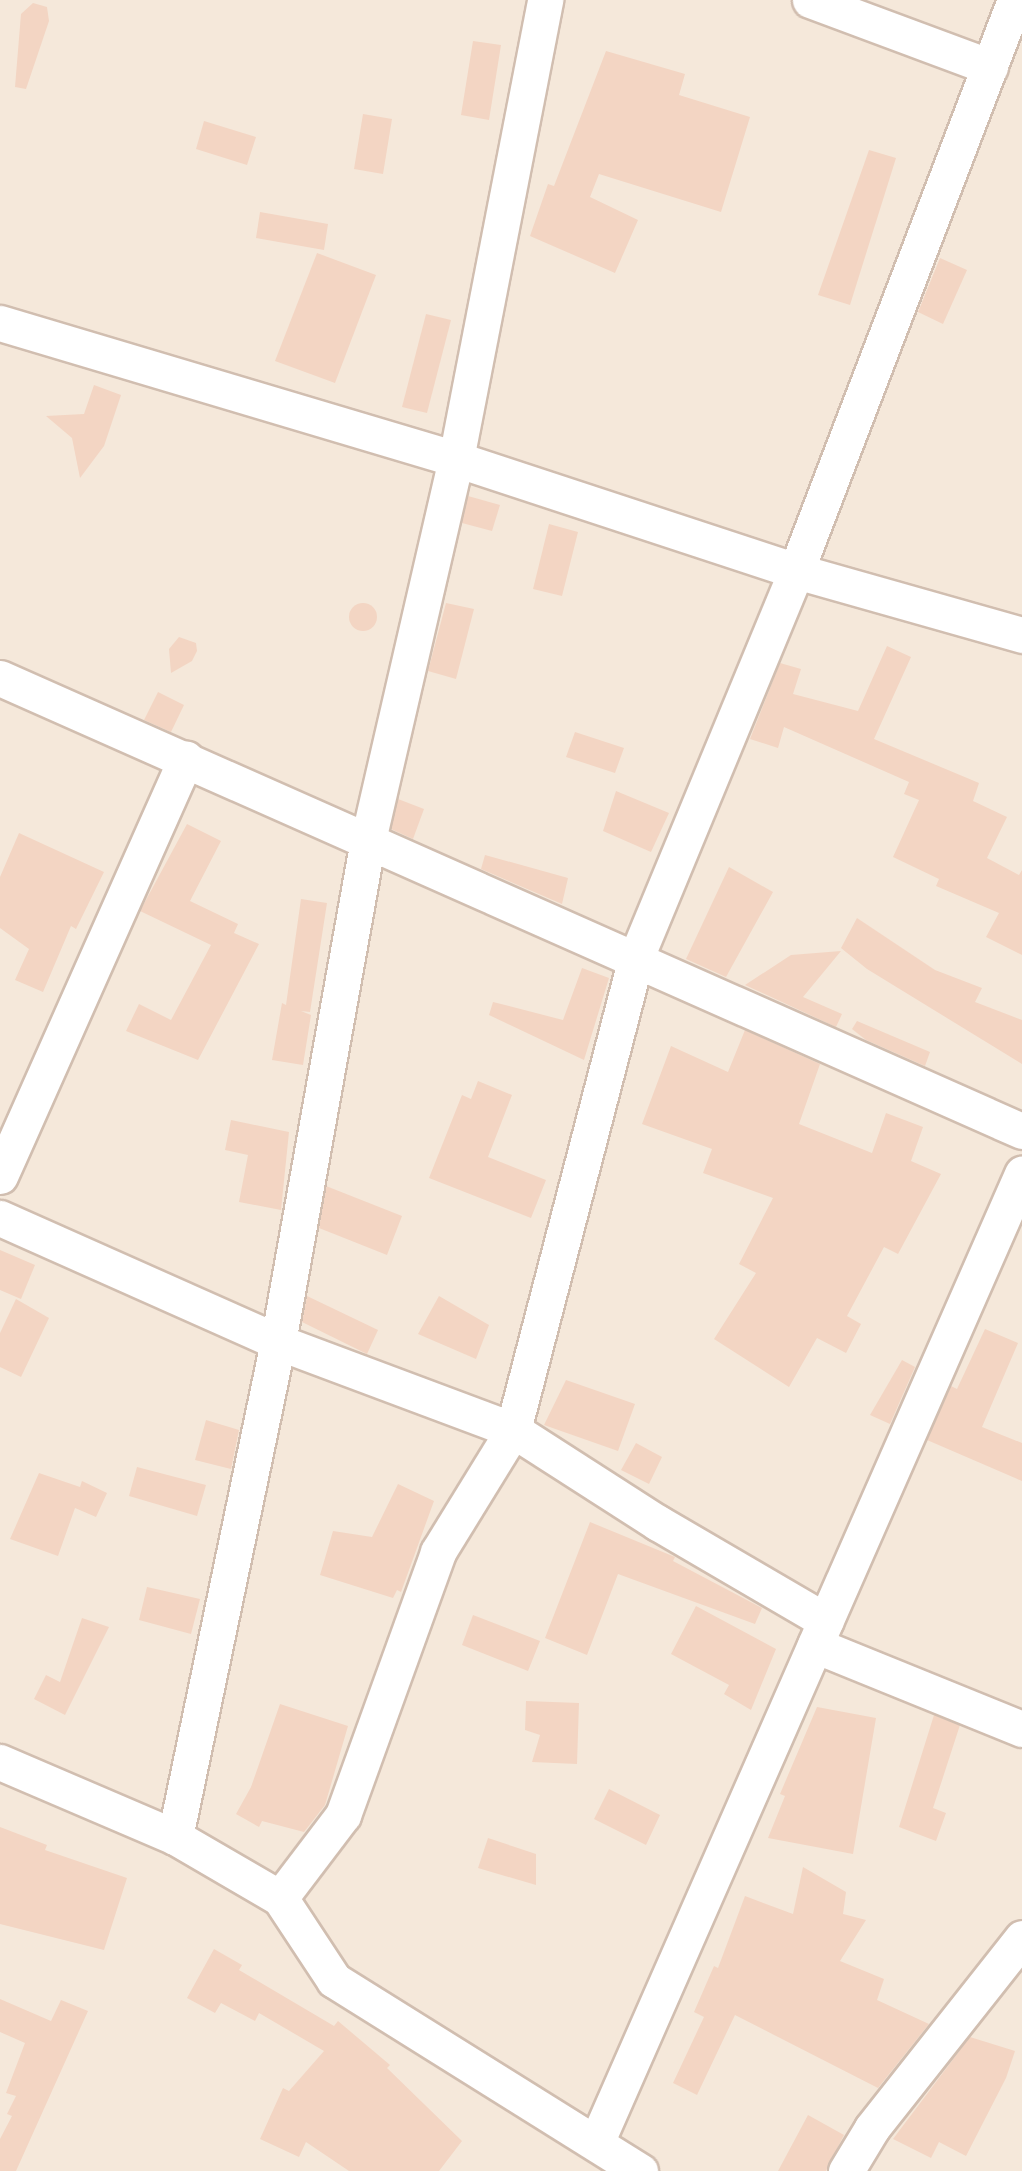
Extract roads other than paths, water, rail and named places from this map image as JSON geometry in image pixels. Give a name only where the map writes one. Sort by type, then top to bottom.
[{"type":"street","points":[[175,1836],[278,1342],[369,840],[456,459],[545,0]]},
{"type":"street","points":[[810,0],[990,67]]},
{"type":"street","points":[[280,1898],[343,1815],[438,1552],[513,1430],[635,960],[796,571],[1015,0]]},
{"type":"street","points":[[0,324],[456,459],[796,571],[1022,635]]},
{"type":"street","points":[[0,678],[1022,1131]]},
{"type":"street","points":[[0,1176],[186,759]]},
{"type":"street","points":[[596,2143],[1022,1174]]},
{"type":"street","points":[[0,1218],[278,1342],[513,1430],[658,1523],[820,1633],[1022,1729]]},
{"type":"street","points":[[0,1762],[175,1836],[280,1898],[334,1980],[640,2171]]},
{"type":"street","points":[[846,2171],[872,2128],[1022,1938]]}]
